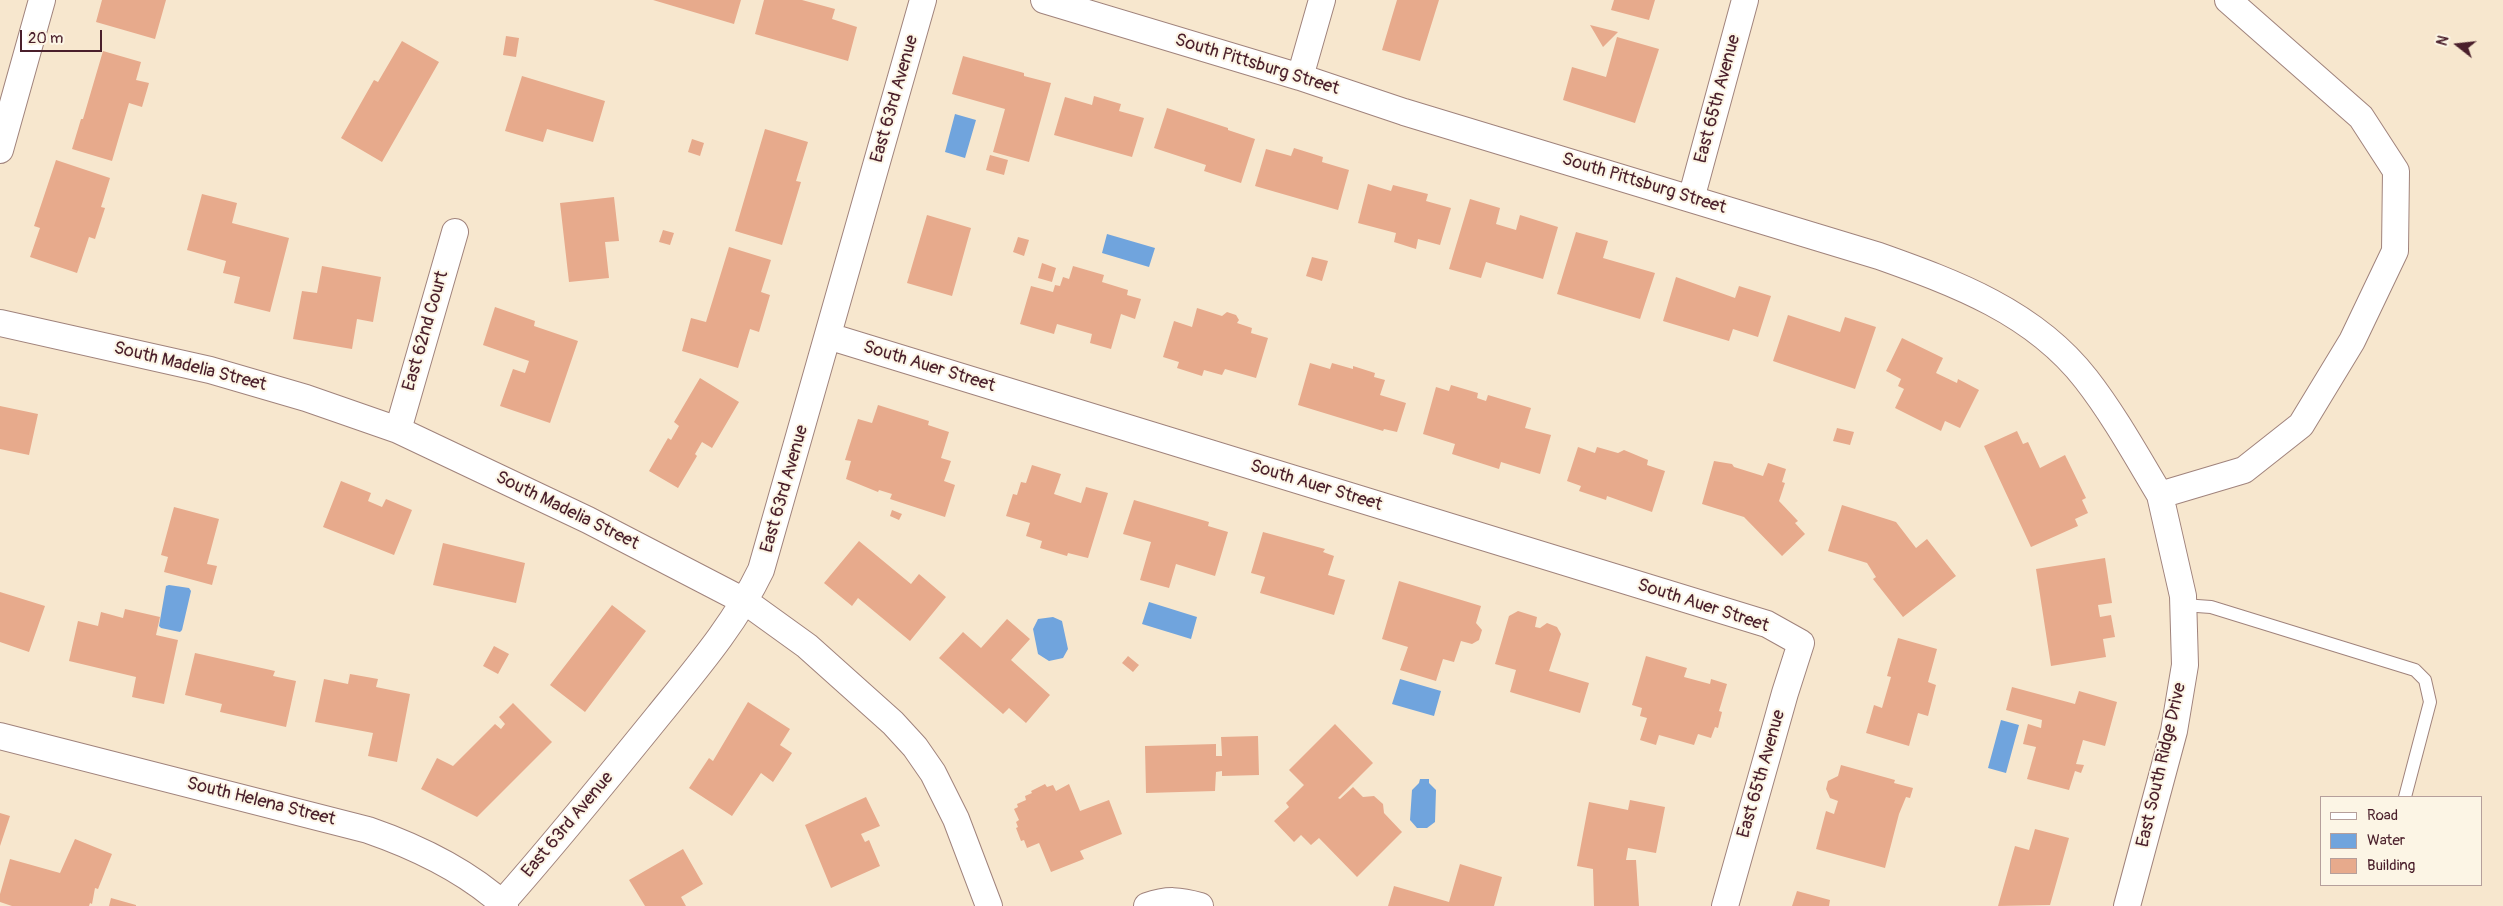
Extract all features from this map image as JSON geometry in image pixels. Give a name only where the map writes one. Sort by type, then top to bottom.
[{"type":"street","points":[[0,150],[24,57],[42,0]]},
{"type":"street","name":"East 63rd Avenue","points":[[504,904],[563,834],[719,639],[746,602],[761,570],[771,541],[923,0]]},
{"type":"street","name":"South Pittsburg Street","points":[[1044,0],[1300,77],[1404,112],[1879,256],[1944,279],[1987,299],[2032,327],[2060,350],[2085,378],[2118,424],[2160,495]]},
{"type":"street","points":[[1300,77],[1322,0]]},
{"type":"street","name":"East 65th Avenue","points":[[1691,198],[1745,0]]},
{"type":"street","points":[[2160,495],[2244,470],[2300,425],[2352,340],[2395,251],[2396,171],[2361,117],[2228,0]]},
{"type":"street","name":"East 62nd Court","points":[[398,430],[455,232]]},
{"type":"street","name":"South Madelia Street","points":[[0,323],[219,373],[306,398],[398,430],[588,520],[746,602],[807,646],[893,724],[915,747],[933,773],[956,820],[989,906]]},
{"type":"street","name":"South Auer Street","points":[[828,336],[1758,621],[1801,643]]},
{"type":"street","name":"East South Ridge Drive","points":[[2127,906],[2174,731],[2185,665],[2183,605],[2160,495]]},
{"type":"street","name":"East 65th Avenue","points":[[1725,906],[1801,643]]},
{"type":"street","name":"South Helena Street","points":[[0,736],[368,830],[396,840],[464,874],[504,904]]},
{"type":"street","points":[[1147,906],[1170,900],[1182,900],[1200,906]]},
{"type":"lane","points":[[2183,605],[2211,607],[2415,670],[2425,680],[2430,702],[2405,796]]},
{"type":"water","points":[[955,114],[976,120],[965,158],[945,152]]},
{"type":"water","points":[[1107,234],[1155,248],[1149,267],[1102,253]]},
{"type":"water","points":[[166,586],[189,588],[191,591],[180,632],[159,626]]},
{"type":"water","points":[[1149,602],[1197,617],[1191,639],[1142,624]]},
{"type":"water","points":[[1053,617],[1062,621],[1068,649],[1063,658],[1049,661],[1038,654],[1033,629],[1038,619]]},
{"type":"water","points":[[1400,679],[1441,691],[1434,716],[1392,704]]},
{"type":"water","points":[[2001,720],[2019,725],[2006,773],[1988,768]]},
{"type":"water","points":[[1420,779],[1429,779],[1429,783],[1436,790],[1435,822],[1427,828],[1417,828],[1410,820],[1412,790],[1419,783]]},
{"type":"building","points":[[102,0],[166,0],[155,39],[96,22]]},
{"type":"building","points":[[653,0],[741,0],[734,24]]},
{"type":"building","points":[[764,0],[802,0],[835,9],[832,19],[857,27],[848,61],[755,34]]},
{"type":"building","points":[[1397,0],[1439,0],[1420,61],[1382,50]]},
{"type":"building","points":[[1614,0],[1655,0],[1649,20],[1611,10]]},
{"type":"building","points":[[1590,25],[1618,32],[1603,47]]},
{"type":"building","points":[[506,36],[519,38],[516,57],[503,55]]},
{"type":"building","points":[[1617,37],[1659,49],[1635,123],[1563,100],[1572,67],[1606,77]]},
{"type":"building","points":[[402,41],[439,62],[382,162],[341,138],[374,80],[378,82]]},
{"type":"building","points":[[103,51],[141,62],[136,80],[149,83],[142,107],[129,103],[112,161],[72,149]]},
{"type":"building","points":[[963,56],[1024,73],[1024,76],[1051,83],[1029,162],[993,152],[1005,109],[952,94]]},
{"type":"building","points":[[522,76],[605,101],[593,142],[547,129],[543,142],[505,131]]},
{"type":"building","points":[[1094,96],[1121,104],[1119,111],[1144,118],[1132,157],[1054,135],[1065,97],[1092,105]]},
{"type":"building","points":[[1167,108],[1255,139],[1241,183],[1204,171],[1206,165],[1154,148]]},
{"type":"building","points":[[765,129],[808,142],[796,181],[801,182],[782,245],[735,231]]},
{"type":"building","points":[[692,139],[704,143],[700,156],[688,152]]},
{"type":"building","points":[[1294,148],[1323,157],[1322,162],[1349,170],[1338,210],[1255,186],[1266,149],[1291,156]]},
{"type":"building","points":[[990,155],[1008,160],[1004,175],[986,170]]},
{"type":"building","points":[[56,160],[110,178],[101,207],[105,208],[95,239],[89,237],[77,273],[30,257],[40,228],[34,226]]},
{"type":"building","points":[[1368,184],[1391,191],[1393,185],[1428,194],[1426,201],[1451,208],[1440,245],[1418,239],[1416,249],[1394,242],[1396,233],[1358,223]]},
{"type":"building","points":[[202,194],[237,203],[232,223],[289,238],[270,312],[234,303],[240,277],[223,273],[226,261],[187,250]]},
{"type":"building","points":[[614,197],[619,241],[605,242],[609,278],[569,282],[560,203]]},
{"type":"building","points":[[1470,199],[1500,208],[1496,224],[1516,230],[1520,215],[1558,227],[1543,279],[1486,262],[1481,278],[1449,269]]},
{"type":"building","points":[[927,215],[971,228],[952,296],[907,283]]},
{"type":"building","points":[[663,230],[674,233],[670,245],[659,242]]},
{"type":"building","points":[[1576,232],[1608,241],[1603,258],[1655,273],[1640,319],[1557,294]]},
{"type":"building","points":[[1018,237],[1029,240],[1024,256],[1013,252]]},
{"type":"building","points":[[729,247],[771,260],[761,292],[770,295],[759,332],[750,329],[738,368],[682,351],[691,318],[706,322]]},
{"type":"building","points":[[1312,257],[1328,261],[1322,281],[1306,276]]},
{"type":"building","points":[[1042,263],[1056,268],[1052,282],[1038,278]]},
{"type":"building","points":[[322,266],[381,277],[373,322],[357,319],[352,349],[293,339],[302,291],[317,293]]},
{"type":"building","points":[[1073,266],[1104,275],[1102,282],[1128,290],[1127,295],[1141,299],[1135,319],[1121,314],[1111,349],[1090,343],[1092,334],[1057,324],[1054,334],[1020,324],[1031,286],[1053,292],[1055,285],[1060,286],[1063,277],[1069,279]]},
{"type":"building","points":[[1676,277],[1735,298],[1739,286],[1771,296],[1758,337],[1733,329],[1729,341],[1663,321]]},
{"type":"building","points":[[495,307],[535,321],[534,326],[578,341],[550,423],[500,406],[513,369],[525,373],[529,361],[483,345]]},
{"type":"building","points":[[1197,308],[1222,316],[1227,312],[1236,315],[1239,320],[1237,323],[1252,328],[1251,333],[1268,338],[1256,378],[1225,369],[1222,375],[1204,370],[1202,376],[1177,368],[1179,362],[1163,357],[1174,321],[1192,327]]},
{"type":"building","points":[[1788,315],[1840,332],[1845,317],[1876,327],[1855,389],[1773,361]]},
{"type":"building","points":[[1902,338],[1943,358],[1936,373],[1957,383],[1958,379],[1979,390],[1960,428],[1945,421],[1941,431],[1895,408],[1904,389],[1898,386],[1901,379],[1886,371]]},
{"type":"building","points":[[1310,363],[1330,369],[1332,363],[1353,369],[1353,366],[1375,373],[1374,377],[1385,380],[1380,395],[1406,403],[1397,432],[1384,429],[1383,431],[1298,405]]},
{"type":"building","points":[[700,378],[739,402],[712,448],[702,442],[695,454],[697,456],[678,488],[649,471],[668,438],[671,440],[679,426],[674,422]]},
{"type":"building","points":[[1451,385],[1478,393],[1477,398],[1486,401],[1488,395],[1531,408],[1525,428],[1551,435],[1540,474],[1501,462],[1499,469],[1452,454],[1455,444],[1423,434],[1436,387],[1449,391]]},
{"type":"building","points":[[878,405],[929,421],[928,425],[949,432],[941,458],[951,461],[944,481],[955,485],[945,517],[890,499],[892,494],[879,490],[878,492],[846,479],[851,461],[845,460],[858,419],[872,423]]},
{"type":"building","points":[[0,406],[38,414],[29,455],[0,449]]},
{"type":"building","points":[[1837,428],[1854,432],[1850,445],[1833,441]]},
{"type":"building","points":[[2017,431],[2023,444],[2028,442],[2040,468],[2065,455],[2086,498],[2082,500],[2088,513],[2075,519],[2078,526],[2031,547],[1984,446]]},
{"type":"building","points":[[1578,447],[1595,453],[1597,447],[1618,453],[1624,450],[1648,460],[1647,465],[1665,471],[1652,512],[1607,496],[1606,500],[1579,491],[1581,486],[1567,481]]},
{"type":"building","points":[[1714,461],[1732,464],[1734,467],[1763,476],[1768,463],[1786,469],[1782,482],[1785,483],[1779,501],[1798,521],[1795,523],[1805,534],[1782,556],[1744,517],[1702,504]]},
{"type":"building","points":[[1032,465],[1061,474],[1054,494],[1081,503],[1086,487],[1108,493],[1088,558],[1068,553],[1067,556],[1040,548],[1042,541],[1026,536],[1030,523],[1006,516],[1013,494],[1017,495],[1021,482],[1026,483]]},
{"type":"building","points":[[341,481],[371,493],[368,501],[382,507],[386,499],[412,510],[394,555],[323,527]]},
{"type":"building","points":[[1134,500],[1209,522],[1208,526],[1228,532],[1215,576],[1176,564],[1169,588],[1140,580],[1151,542],[1123,534]]},
{"type":"building","points":[[1842,505],[1896,522],[1916,548],[1927,539],[1956,576],[1903,617],[1873,579],[1876,577],[1867,563],[1828,551]]},
{"type":"building","points":[[174,507],[219,519],[207,564],[217,566],[212,585],[164,572],[168,557],[161,555]]},
{"type":"building","points":[[892,510],[902,514],[899,520],[890,516]]},
{"type":"building","points":[[1263,532],[1325,549],[1323,552],[1334,556],[1328,575],[1345,580],[1334,615],[1260,593],[1265,577],[1251,573]]},
{"type":"building","points":[[859,541],[911,584],[919,574],[946,597],[910,641],[858,598],[852,606],[824,583]]},
{"type":"building","points":[[443,543],[525,563],[516,603],[433,585]]},
{"type":"building","points":[[2105,558],[2112,603],[2098,605],[2100,617],[2111,615],[2115,637],[2103,639],[2106,657],[2051,666],[2036,569]]},
{"type":"building","points":[[1399,581],[1481,606],[1476,623],[1482,630],[1479,640],[1472,644],[1461,641],[1454,662],[1443,659],[1436,681],[1400,670],[1408,647],[1382,639]]},
{"type":"building","points":[[0,592],[45,606],[29,652],[0,642]]},
{"type":"building","points":[[612,605],[646,631],[585,712],[550,685]]},
{"type":"building","points":[[125,609],[160,617],[156,635],[178,640],[164,704],[132,697],[136,677],[69,661],[78,621],[98,626],[101,612],[123,618]]},
{"type":"building","points":[[1518,611],[1537,617],[1535,627],[1540,628],[1547,623],[1557,627],[1561,634],[1549,671],[1589,683],[1580,713],[1510,692],[1516,670],[1495,664],[1509,616]]},
{"type":"building","points":[[1007,619],[1030,639],[1011,660],[1050,695],[1026,723],[1009,708],[1003,714],[939,658],[963,632],[981,648]]},
{"type":"building","points":[[1898,638],[1937,649],[1928,682],[1936,685],[1928,716],[1918,713],[1909,746],[1866,733],[1874,705],[1882,708],[1891,677],[1887,676]]},
{"type":"building","points":[[494,646],[509,654],[498,674],[483,666]]},
{"type":"building","points":[[195,653],[275,671],[273,676],[296,681],[286,727],[220,712],[222,704],[185,695]]},
{"type":"building","points":[[1128,656],[1139,665],[1133,672],[1122,663]]},
{"type":"building","points":[[1646,656],[1687,668],[1684,677],[1710,684],[1711,679],[1727,684],[1719,711],[1722,712],[1718,728],[1715,727],[1711,738],[1698,734],[1694,745],[1659,735],[1656,745],[1640,740],[1647,718],[1640,716],[1642,708],[1632,705]]},
{"type":"building","points":[[350,674],[378,679],[376,687],[410,694],[397,762],[368,756],[373,733],[315,722],[324,679],[348,684]]},
{"type":"building","points":[[2012,687],[2075,704],[2079,691],[2117,702],[2105,746],[2083,740],[2076,764],[2084,765],[2081,773],[2075,771],[2069,790],[2027,779],[2036,747],[2023,744],[2028,724],[2041,728],[2042,720],[2006,710]]},
{"type":"building","points":[[748,702],[790,729],[780,745],[792,753],[773,782],[761,773],[732,816],[689,788],[709,758],[713,761]]},
{"type":"building","points":[[513,703],[552,742],[477,817],[421,789],[437,758],[453,766],[495,724],[501,729],[505,724],[499,717]]},
{"type":"building","points":[[1335,724],[1373,763],[1338,798],[1340,799],[1353,787],[1363,797],[1374,796],[1383,804],[1384,813],[1402,832],[1357,877],[1319,838],[1311,845],[1301,835],[1294,842],[1274,821],[1289,807],[1286,803],[1304,785],[1289,770]]},
{"type":"building","points":[[1258,736],[1259,775],[1222,776],[1222,771],[1216,772],[1215,791],[1146,793],[1145,746],[1216,744],[1216,756],[1222,756],[1221,737]]},
{"type":"building","points":[[1841,765],[1895,780],[1894,783],[1913,788],[1910,798],[1906,797],[1899,814],[1885,868],[1816,849],[1826,811],[1834,814],[1838,801],[1830,798],[1826,789],[1828,781],[1838,776]]},
{"type":"building","points":[[1045,784],[1047,787],[1053,785],[1056,791],[1069,784],[1080,811],[1109,800],[1122,834],[1080,851],[1084,859],[1051,872],[1039,843],[1027,848],[1024,840],[1021,841],[1016,828],[1018,827],[1016,822],[1019,820],[1014,809],[1018,807],[1017,804],[1026,800],[1025,796],[1032,793],[1031,791]]},
{"type":"building","points":[[866,797],[880,826],[861,834],[865,842],[869,840],[880,866],[831,888],[805,825]]},
{"type":"building","points":[[1630,800],[1665,807],[1656,853],[1628,848],[1626,860],[1636,860],[1639,906],[1594,906],[1593,869],[1577,866],[1589,802],[1628,810]]},
{"type":"building","points":[[0,813],[10,816],[0,846]]},
{"type":"building","points":[[2035,829],[2069,838],[2050,905],[1998,906],[2015,846],[2029,850]]},
{"type":"building","points":[[75,839],[112,854],[98,889],[95,888],[92,904],[90,903],[89,906],[12,906],[0,902],[0,894],[10,859],[60,873]]},
{"type":"building","points":[[683,849],[703,884],[681,897],[686,906],[645,906],[629,880]]},
{"type":"building","points":[[1460,864],[1502,877],[1494,906],[1388,906],[1394,886],[1449,902]]},
{"type":"building","points":[[1797,891],[1830,900],[1829,906],[1792,906]]},
{"type":"building","points":[[111,898],[136,905],[136,906],[109,906]]}]
